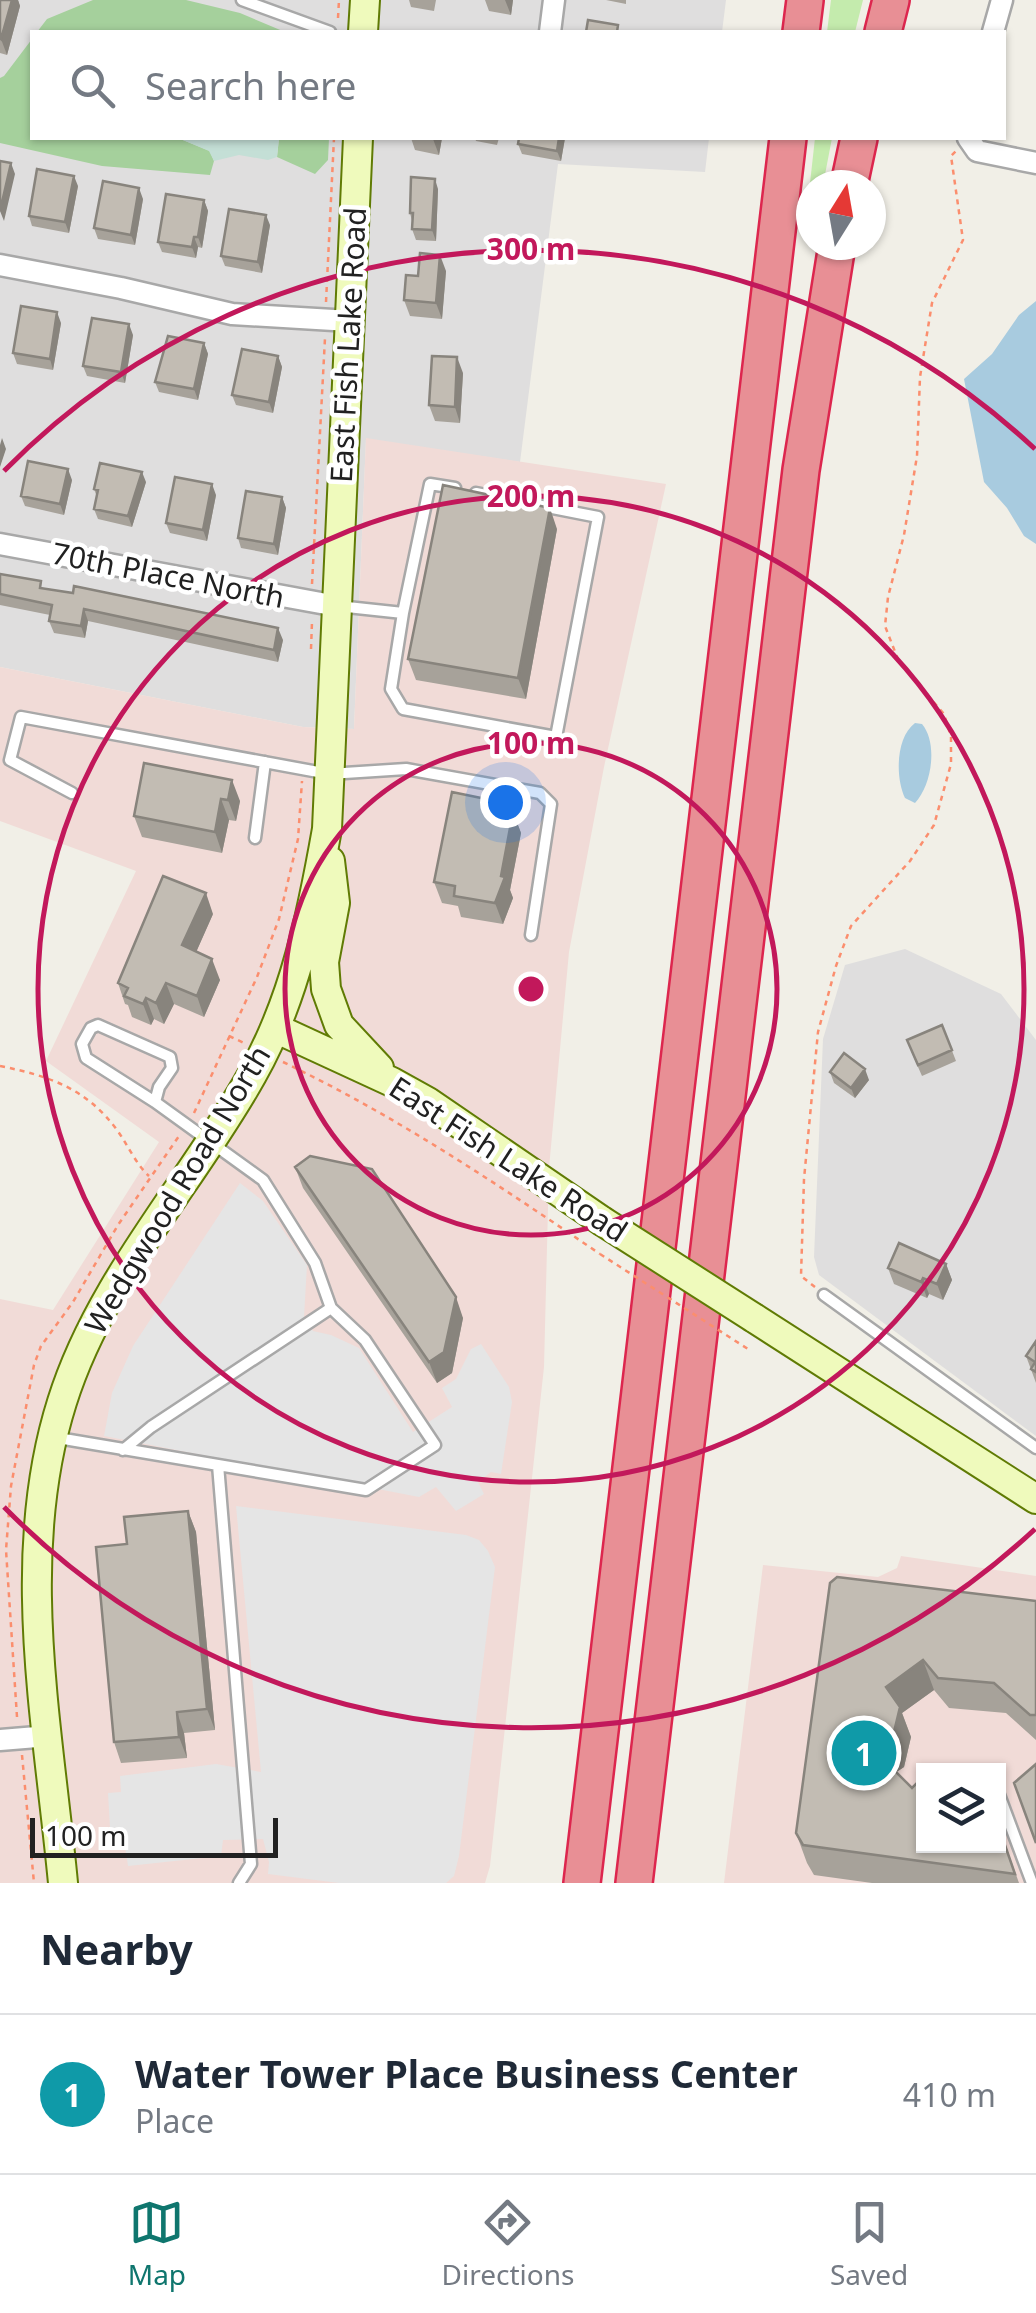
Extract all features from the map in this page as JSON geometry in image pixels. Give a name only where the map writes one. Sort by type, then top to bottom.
[{"type":"highway","points":[[801,30],[804,0]]},
{"type":"highway","points":[[884,30],[891,0]]},
{"type":"highway","points":[[582,1883],[788,140]]},
{"type":"highway","points":[[852,170],[859,140]]},
{"type":"highway","points":[[634,1883],[801,470],[836,260]]},
{"type":"street","points":[[344,30],[364,0]]},
{"type":"street","points":[[550,30],[554,0]]},
{"type":"street","points":[[993,30],[1002,0]]},
{"type":"street","name":"East Fish Lake Road","points":[[358,140],[327,829],[308,926],[270,1041],[392,1082],[428,1102],[602,1221],[1036,1499]]},
{"type":"street","points":[[969,140],[977,151],[1036,163]]},
{"type":"street","points":[[0,265],[232,314],[350,321]]},
{"type":"street","name":"70th Place North","points":[[0,544],[336,606]]},
{"type":"street","points":[[327,829],[334,902],[324,962],[326,989],[338,1025],[392,1082]]},
{"type":"street","name":"Wedgwood Road North","points":[[63,1883],[35,1565],[39,1508],[52,1437],[77,1363],[98,1318],[270,1041]]},
{"type":"street","points":[[0,1740],[49,1736]]},
{"type":"lane","points":[[242,0],[344,30]]},
{"type":"lane","points":[[430,484],[598,517],[556,737],[403,709],[390,689],[403,613],[430,484]]},
{"type":"lane","points":[[336,606],[403,613]]},
{"type":"lane","points":[[72,793],[12,762],[21,717],[329,774],[406,769],[540,793],[551,804],[531,935]]},
{"type":"lane","points":[[255,838],[265,762]]},
{"type":"lane","points":[[52,1437],[366,1490],[435,1445],[365,1340],[330,1308],[315,1263],[263,1180],[86,1058],[82,1044],[92,1028],[98,1025],[170,1057],[172,1068],[155,1102]]},
{"type":"lane","points":[[824,1294],[1036,1448]]},
{"type":"lane","points":[[123,1450],[151,1426],[330,1308]]},
{"type":"lane","points":[[218,1465],[251,1864],[239,1883]]},
{"type":"lane","points":[[1006,1813],[1032,1883]]},
{"type":"path","points":[[339,0],[344,30]]},
{"type":"path","points":[[326,304],[334,140]]},
{"type":"path","points":[[824,1294],[801,1276],[804,1179],[818,1032],[850,926],[910,861],[934,825],[952,764],[951,736],[944,714],[899,662],[885,626],[917,456],[920,378],[932,303],[963,240],[951,156],[967,140]]},
{"type":"path","points":[[228,1036],[270,1041],[469,1164],[748,1350]]},
{"type":"path","points":[[0,1066],[47,1076],[82,1097],[113,1125],[150,1177]]},
{"type":"shaded area","points":[[0,0],[726,0],[722,30],[30,30],[30,140],[709,140],[705,172],[558,164],[520,462],[366,439],[354,729],[303,727],[0,667]]},
{"type":"shaded area","points":[[183,140],[279,140],[277,157],[268,160],[239,155],[214,161],[209,151]]},
{"type":"shaded area","points":[[1036,301],[1036,544],[1024,536],[1007,508],[984,482],[964,379],[992,354],[1019,315]]},
{"type":"shaded area","points":[[366,438],[666,484],[604,767],[569,952],[549,1168],[544,1367],[490,1866],[485,1883],[0,1883],[0,1299],[53,1310],[159,1142],[46,1061],[136,871],[0,821],[0,667],[303,727],[354,729]]},
{"type":"shaded area","points":[[915,723],[922,724],[927,732],[931,764],[926,786],[915,803],[905,798],[899,769],[904,738]]},
{"type":"shaded area","points":[[905,949],[1001,994],[1036,1040],[1036,1436],[819,1275],[814,1257],[823,1039],[845,965]]},
{"type":"shaded area","points":[[240,1183],[263,1201],[307,1265],[304,1317],[313,1331],[359,1348],[413,1432],[452,1407],[442,1388],[456,1379],[471,1349],[481,1344],[509,1387],[512,1402],[501,1474],[491,1472],[478,1482],[484,1494],[456,1511],[436,1487],[419,1497],[104,1436],[112,1393],[133,1346]]},
{"type":"shaded area","points":[[236,1506],[466,1535],[479,1540],[488,1551],[495,1567],[459,1856],[454,1876],[446,1883],[339,1883],[268,1874],[263,1839],[223,1840],[221,1856],[128,1866],[125,1846],[111,1845],[108,1793],[121,1792],[120,1776],[216,1764],[261,1772]]},
{"type":"shaded area","points":[[901,1556],[1036,1576],[1036,1883],[724,1883],[763,1565],[878,1577],[897,1568]]},
{"type":"green space","points":[[93,0],[186,0],[240,13],[280,30],[39,30],[47,19]]},
{"type":"green space","points":[[831,0],[863,0],[856,30],[827,30]]},
{"type":"green space","points":[[30,42],[30,140],[183,140],[210,151],[214,161],[210,175],[102,166],[0,143],[0,78]]},
{"type":"green space","points":[[279,140],[329,140],[328,160],[315,174],[277,157]]},
{"type":"green space","points":[[815,140],[832,140],[826,170],[811,170]]},
{"type":"building","points":[[0,0],[12,0],[1,39],[0,38]]},
{"type":"building","points":[[588,20],[618,25],[617,30],[586,30]]},
{"type":"building","points":[[519,140],[559,140],[557,151],[518,144]]},
{"type":"building","points":[[0,161],[11,163],[0,211]]},
{"type":"building","points":[[37,169],[74,176],[65,222],[29,216]]},
{"type":"building","points":[[411,177],[435,179],[432,230],[412,229]]},
{"type":"building","points":[[103,181],[139,188],[131,235],[94,228]]},
{"type":"building","points":[[166,194],[204,200],[198,237],[194,237],[192,247],[158,242]]},
{"type":"building","points":[[229,209],[266,215],[258,262],[221,256]]},
{"type":"building","points":[[420,253],[440,255],[436,303],[404,300],[406,275],[418,276]]},
{"type":"building","points":[[21,306],[57,312],[50,359],[13,353]]},
{"type":"building","points":[[92,318],[129,324],[121,372],[83,366]]},
{"type":"building","points":[[168,336],[204,343],[194,389],[155,382]]},
{"type":"building","points":[[242,349],[278,356],[269,402],[232,395]]},
{"type":"building","points":[[432,356],[457,357],[455,407],[429,405]]},
{"type":"building","points":[[28,461],[68,469],[60,504],[21,496]]},
{"type":"building","points":[[100,463],[142,472],[128,516],[94,509]]},
{"type":"building","points":[[175,477],[212,484],[203,530],[166,523]]},
{"type":"building","points":[[443,485],[550,508],[518,678],[408,659]]},
{"type":"building","points":[[246,491],[282,497],[274,544],[238,538]]},
{"type":"building","points":[[0,574],[41,581],[40,588],[73,593],[74,586],[278,628],[274,650],[84,609],[81,626],[49,621],[52,605],[0,594]]},
{"type":"building","points":[[144,763],[232,780],[228,800],[221,799],[215,832],[134,816]]},
{"type":"building","points":[[452,792],[486,799],[484,806],[513,812],[501,876],[505,877],[495,903],[454,896],[455,886],[434,882]]},
{"type":"building","points":[[163,876],[206,893],[182,945],[212,959],[197,996],[166,983],[156,1003],[146,998],[143,1004],[124,996],[128,988],[118,983]]},
{"type":"building","points":[[942,1025],[952,1050],[918,1065],[907,1040]]},
{"type":"building","points":[[844,1053],[865,1069],[851,1088],[830,1072]]},
{"type":"building","points":[[310,1156],[372,1169],[456,1297],[444,1352],[429,1362],[295,1167]]},
{"type":"building","points":[[899,1243],[946,1264],[937,1284],[923,1278],[921,1282],[888,1268]]},
{"type":"building","points":[[1036,1341],[1036,1372],[1031,1369],[1035,1362],[1026,1356]]},
{"type":"building","points":[[188,1511],[207,1709],[177,1712],[179,1737],[114,1742],[96,1547],[127,1544],[124,1517]]},
{"type":"building","points":[[837,1577],[1036,1601],[1036,1715],[1030,1715],[994,1683],[938,1678],[923,1660],[886,1687],[900,1707],[893,1736],[874,1750],[912,1788],[916,1784],[916,1853],[1006,1853],[1006,1848],[1015,1874],[803,1845],[796,1833],[830,1583]]},
{"type":"building","points":[[1036,1764],[1036,1843],[1014,1783]]},
{"type":"place","name":"Water Tower Place Business Center","points":[[864,1753]]}]
